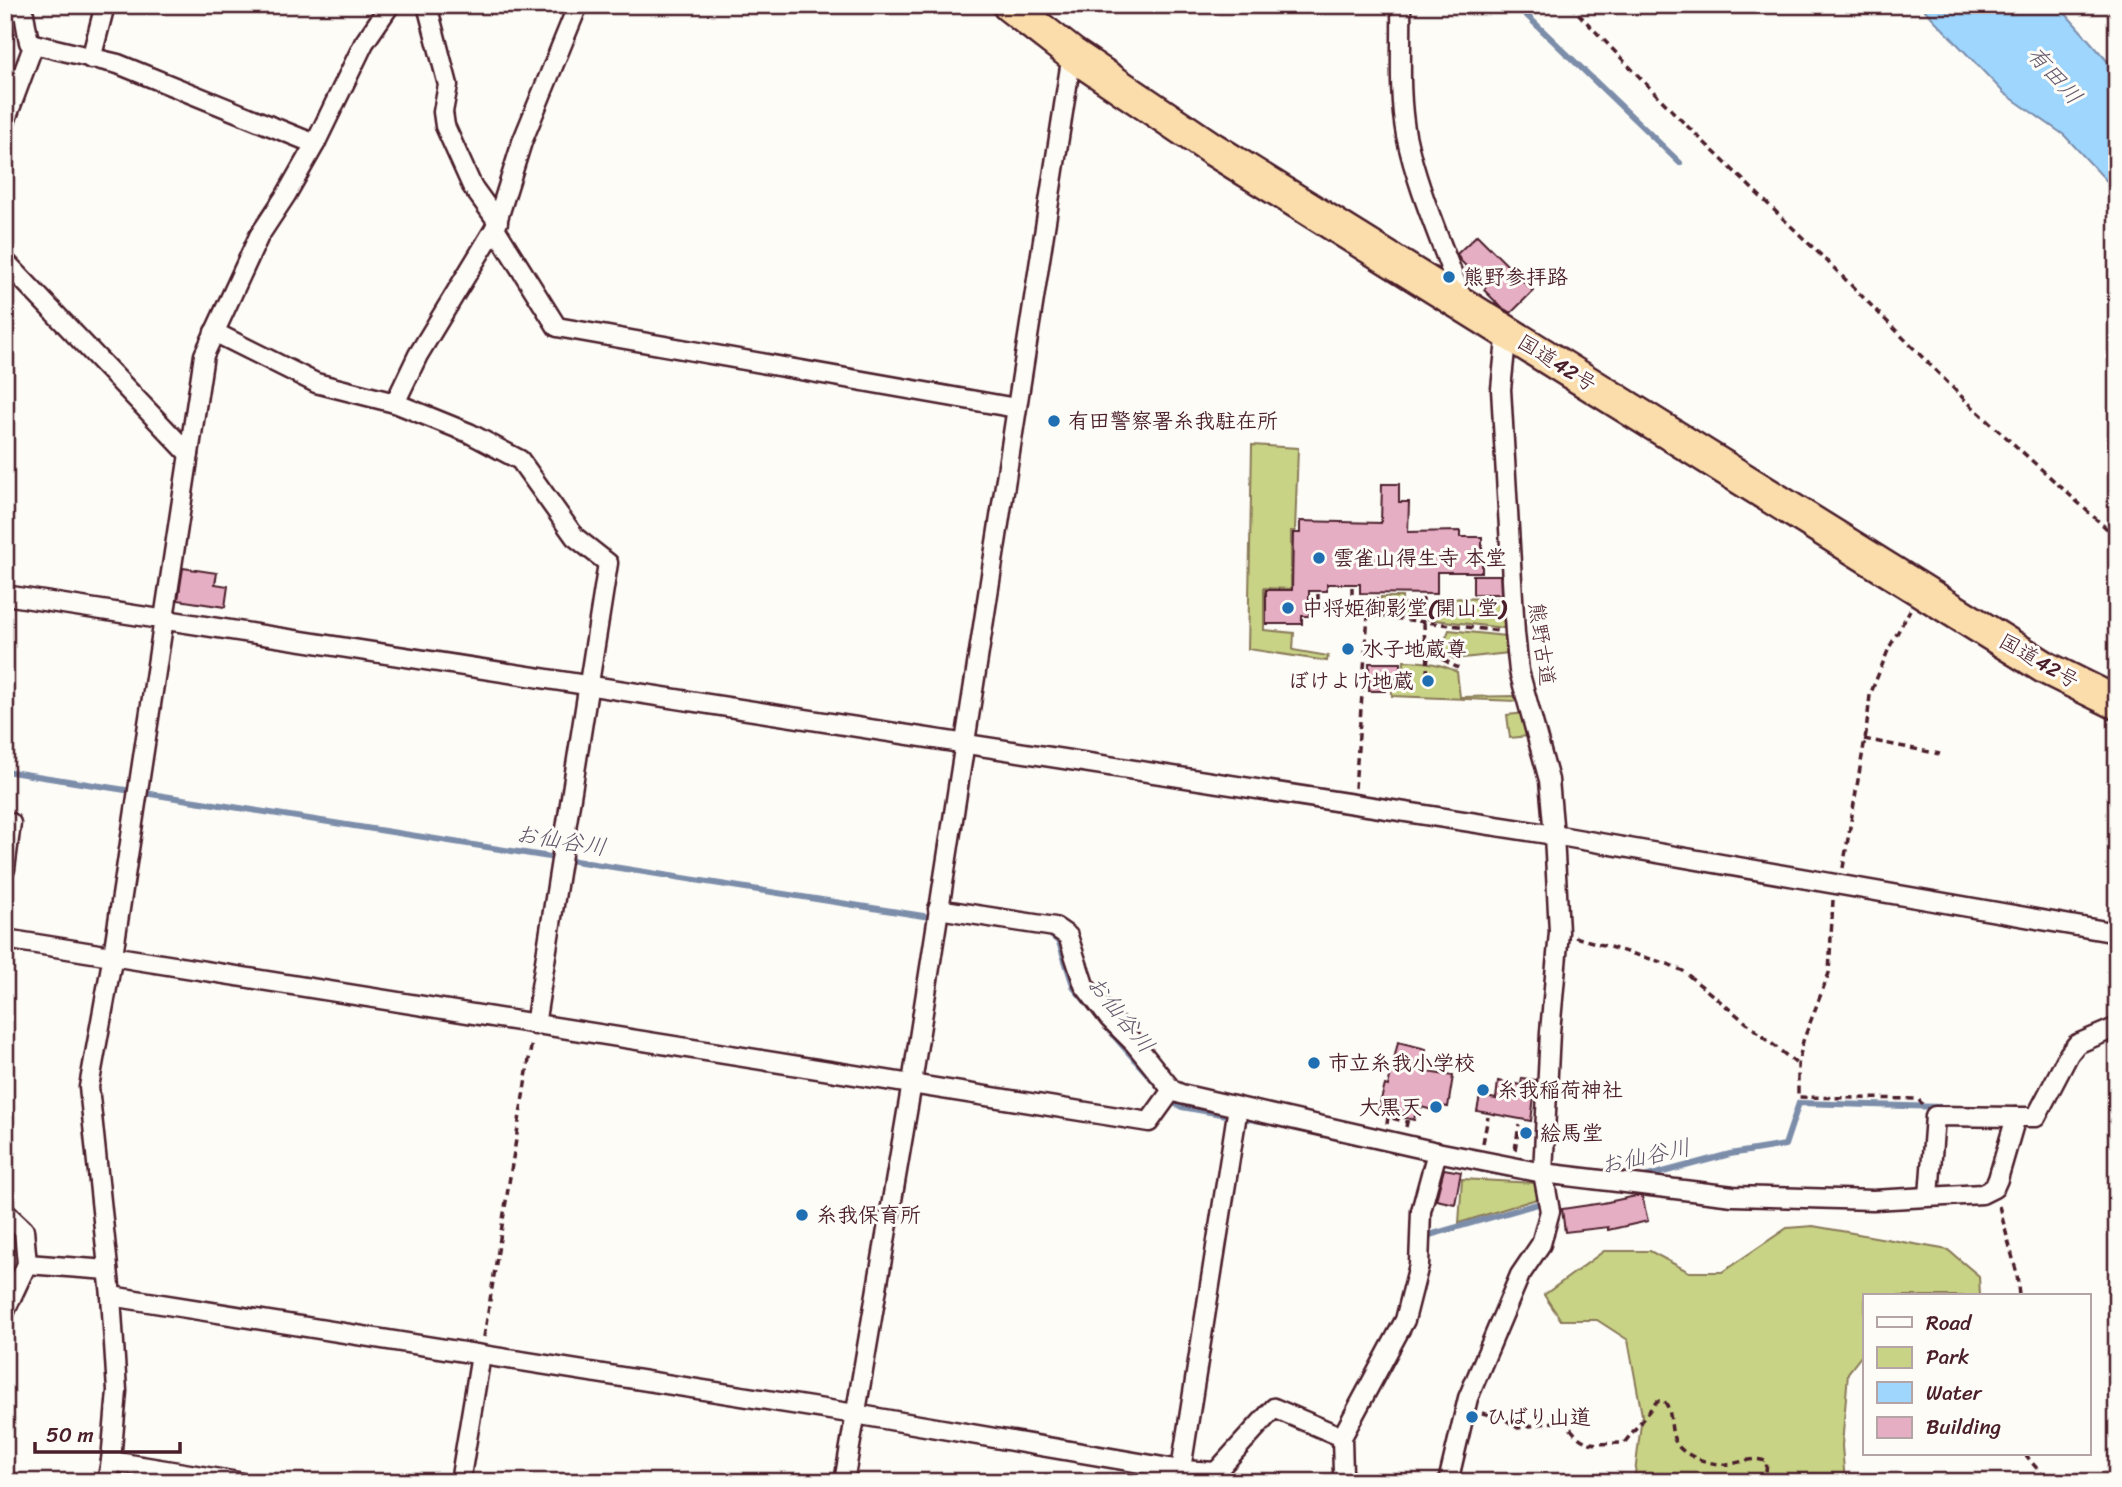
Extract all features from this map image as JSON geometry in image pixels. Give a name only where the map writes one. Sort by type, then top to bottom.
[{"type":"highway","name":"国道42号","points":[[1009,5],[1072,54],[1211,148],[2046,668],[2117,703]]},
{"type":"street","points":[[10,5],[24,14],[29,42],[118,64],[315,144]]},
{"type":"street","points":[[91,59],[105,5]]},
{"type":"street","points":[[107,1482],[117,1391],[111,1296],[89,1087],[113,956],[204,355],[259,236],[315,144],[364,43],[390,5]]},
{"type":"street","points":[[427,5],[448,85],[443,112],[445,126],[472,186],[557,327],[594,336],[1016,408]]},
{"type":"street","points":[[395,403],[418,355],[496,225],[523,142],[578,5]]},
{"type":"street","points":[[1401,5],[1401,94],[1406,134],[1423,197],[1463,303]]},
{"type":"street","points":[[5,121],[34,44]]},
{"type":"street","points":[[844,1482],[912,1083],[1072,54]]},
{"type":"street","points":[[5,261],[189,454]]},
{"type":"street","name":"熊野古道","points":[[1448,1482],[1468,1398],[1520,1275],[1541,1244],[1550,1211],[1543,1173],[1550,1032],[1559,932],[1549,780],[1519,671],[1515,633],[1501,389],[1507,330]]},
{"type":"street","points":[[214,332],[316,383],[395,403],[469,433],[520,460],[575,537],[608,563],[535,1025]]},
{"type":"street","points":[[5,595],[1554,835],[2117,933]]},
{"type":"street","points":[[5,822],[11,823],[5,869]]},
{"type":"street","points":[[938,909],[1055,927],[1068,936],[1084,985],[1172,1090],[1437,1152],[1543,1173],[1733,1196],[1826,1200],[1982,1194],[1994,1188],[2016,1117]]},
{"type":"street","points":[[5,939],[1149,1122],[1172,1090]]},
{"type":"street","points":[[1929,1196],[1935,1115],[2036,1117],[2077,1044],[2117,1027]]},
{"type":"street","points":[[1180,1476],[1238,1107]]},
{"type":"street","points":[[1340,1482],[1343,1473],[1342,1437],[1405,1320],[1419,1265],[1421,1211],[1437,1152]]},
{"type":"street","points":[[5,1212],[24,1230],[27,1264],[5,1311]]},
{"type":"street","points":[[27,1264],[108,1270]]},
{"type":"street","points":[[111,1296],[855,1414],[1180,1476],[1216,1472],[1274,1408],[1342,1437]]},
{"type":"street","points":[[460,1482],[481,1355]]},
{"type":"street","points":[[111,1461],[238,1482]]},
{"type":"path","points":[[1570,5],[1680,119],[1830,264],[1962,398],[2117,538]]},
{"type":"path","points":[[1352,587],[1352,613]]},
{"type":"path","points":[[1922,590],[1898,629],[1870,695],[1837,885],[1829,974],[1803,1041],[1798,1065],[1798,1097],[1918,1099],[1935,1115]]},
{"type":"path","points":[[1318,594],[1318,609]]},
{"type":"path","points":[[1375,616],[1376,597]]},
{"type":"path","points":[[1423,597],[1425,649],[1458,668]]},
{"type":"path","points":[[1311,608],[1507,632]]},
{"type":"path","points":[[1354,804],[1368,615]]},
{"type":"path","points":[[1427,675],[1428,651]]},
{"type":"path","points":[[1864,739],[1940,754]]},
{"type":"path","points":[[1559,932],[1668,964],[1683,971],[1798,1065]]},
{"type":"path","points":[[481,1355],[535,1025]]},
{"type":"path","points":[[1388,1117],[1407,1122]]},
{"type":"path","points":[[1481,1149],[1488,1117]]},
{"type":"path","points":[[1510,1149],[1515,1150],[1519,1125]]},
{"type":"path","points":[[1987,1191],[1999,1206],[2017,1274],[2019,1294]]},
{"type":"path","points":[[1479,1412],[1503,1418],[1518,1428],[1566,1422],[1574,1435],[1586,1444],[1624,1443],[1657,1401],[1664,1401],[1668,1405],[1671,1434],[1685,1453],[1726,1465],[1760,1459],[1767,1462],[1765,1482]]},
{"type":"path","points":[[2027,1456],[2048,1482]]},
{"type":"green space","points":[[1252,445],[1298,448],[1295,531],[1291,531],[1291,589],[1264,588],[1264,630],[1294,633],[1293,650],[1328,656],[1327,661],[1248,649]]},
{"type":"green space","points":[[1381,597],[1402,597],[1402,603],[1418,604],[1418,617],[1381,613]]},
{"type":"green space","points":[[1440,598],[1502,599],[1504,628],[1427,619],[1428,609],[1440,609]]},
{"type":"green space","points":[[1449,630],[1505,636],[1508,653],[1454,659],[1445,652],[1445,640]]},
{"type":"green space","points":[[1404,661],[1431,663],[1457,672],[1460,697],[1516,696],[1516,701],[1392,696],[1392,682],[1403,680]]},
{"type":"green space","points":[[1526,713],[1528,736],[1510,738],[1507,715]]},
{"type":"green space","points":[[1462,1179],[1535,1183],[1540,1198],[1459,1223]]},
{"type":"green space","points":[[1813,1226],[1948,1250],[1979,1276],[1980,1294],[1863,1294],[1863,1354],[1848,1373],[1842,1446],[1845,1482],[1634,1482],[1642,1415],[1628,1340],[1597,1320],[1561,1320],[1544,1295],[1604,1251],[1650,1251],[1689,1272],[1722,1272],[1787,1228]]},
{"type":"water","name":"有田川","points":[[1920,5],[2058,5],[2117,72],[2117,192],[2064,135],[2004,93]]},
{"type":"building","points":[[1477,235],[1533,291],[1511,313],[1484,290],[1486,287],[1457,254]]},
{"type":"building","points":[[1382,484],[1399,484],[1399,502],[1409,502],[1408,532],[1460,531],[1460,537],[1482,537],[1482,572],[1437,572],[1437,594],[1360,593],[1360,584],[1327,584],[1327,591],[1309,591],[1309,616],[1302,616],[1302,624],[1266,624],[1266,590],[1292,590],[1293,533],[1300,533],[1300,521],[1381,523]]},
{"type":"building","points":[[183,568],[217,573],[215,584],[228,586],[225,607],[178,600]]},
{"type":"building","points":[[1473,575],[1500,575],[1501,594],[1473,594]]},
{"type":"building","points":[[1369,663],[1401,663],[1401,678],[1384,678],[1385,691],[1369,691]]},
{"type":"building","points":[[1398,1042],[1426,1049],[1420,1071],[1453,1076],[1448,1107],[1442,1106],[1441,1112],[1417,1106],[1414,1120],[1378,1111],[1385,1085],[1388,1086]]},
{"type":"building","points":[[1522,1078],[1536,1080],[1531,1121],[1477,1111],[1480,1096],[1496,1099],[1498,1081],[1521,1085]]},
{"type":"building","points":[[1444,1169],[1461,1172],[1455,1204],[1436,1200]]},
{"type":"building","points":[[1642,1196],[1648,1221],[1608,1230],[1608,1227],[1565,1232],[1562,1209]]},
{"type":"waterway","points":[[1516,5],[1680,163]]},
{"type":"waterway","name":"お仙谷川","points":[[5,771],[936,918]]},
{"type":"waterway","name":"お仙谷川","points":[[1047,932],[1059,942],[1074,988],[1096,1014]]},
{"type":"waterway","name":"お仙谷川","points":[[1107,1028],[1172,1102],[1182,1107],[1277,1124]]},
{"type":"waterway","name":"お仙谷川","points":[[1637,1179],[1730,1154],[1785,1145],[1799,1103],[1942,1107]]},
{"type":"waterway","name":"お仙谷川","points":[[1479,1169],[1509,1175]]},
{"type":"waterway","name":"お仙谷川","points":[[1554,1183],[1578,1185]]},
{"type":"waterway","points":[[1426,1236],[1541,1203]]},
{"type":"place","name":"熊野参拝路","points":[[1449,277]]},
{"type":"place","name":"有田警察署糸我駐在所","points":[[1054,421]]},
{"type":"place","name":"雲雀山得生寺 本堂","points":[[1319,558]]},
{"type":"place","name":"中将姫御影堂(開山堂)","points":[[1288,608]]},
{"type":"place","name":"水子地蔵尊","points":[[1348,649]]},
{"type":"place","name":"ぼけよけ地蔵","points":[[1428,681]]},
{"type":"place","name":"市立糸我小学校","points":[[1314,1063]]},
{"type":"place","name":"糸我稲荷神社","points":[[1483,1090]]},
{"type":"place","name":"大黒天","points":[[1436,1107]]},
{"type":"place","name":"絵馬堂","points":[[1526,1133]]},
{"type":"place","name":"糸我保育所","points":[[802,1215]]},
{"type":"place","name":"ひばり山道","points":[[1472,1417]]}]
